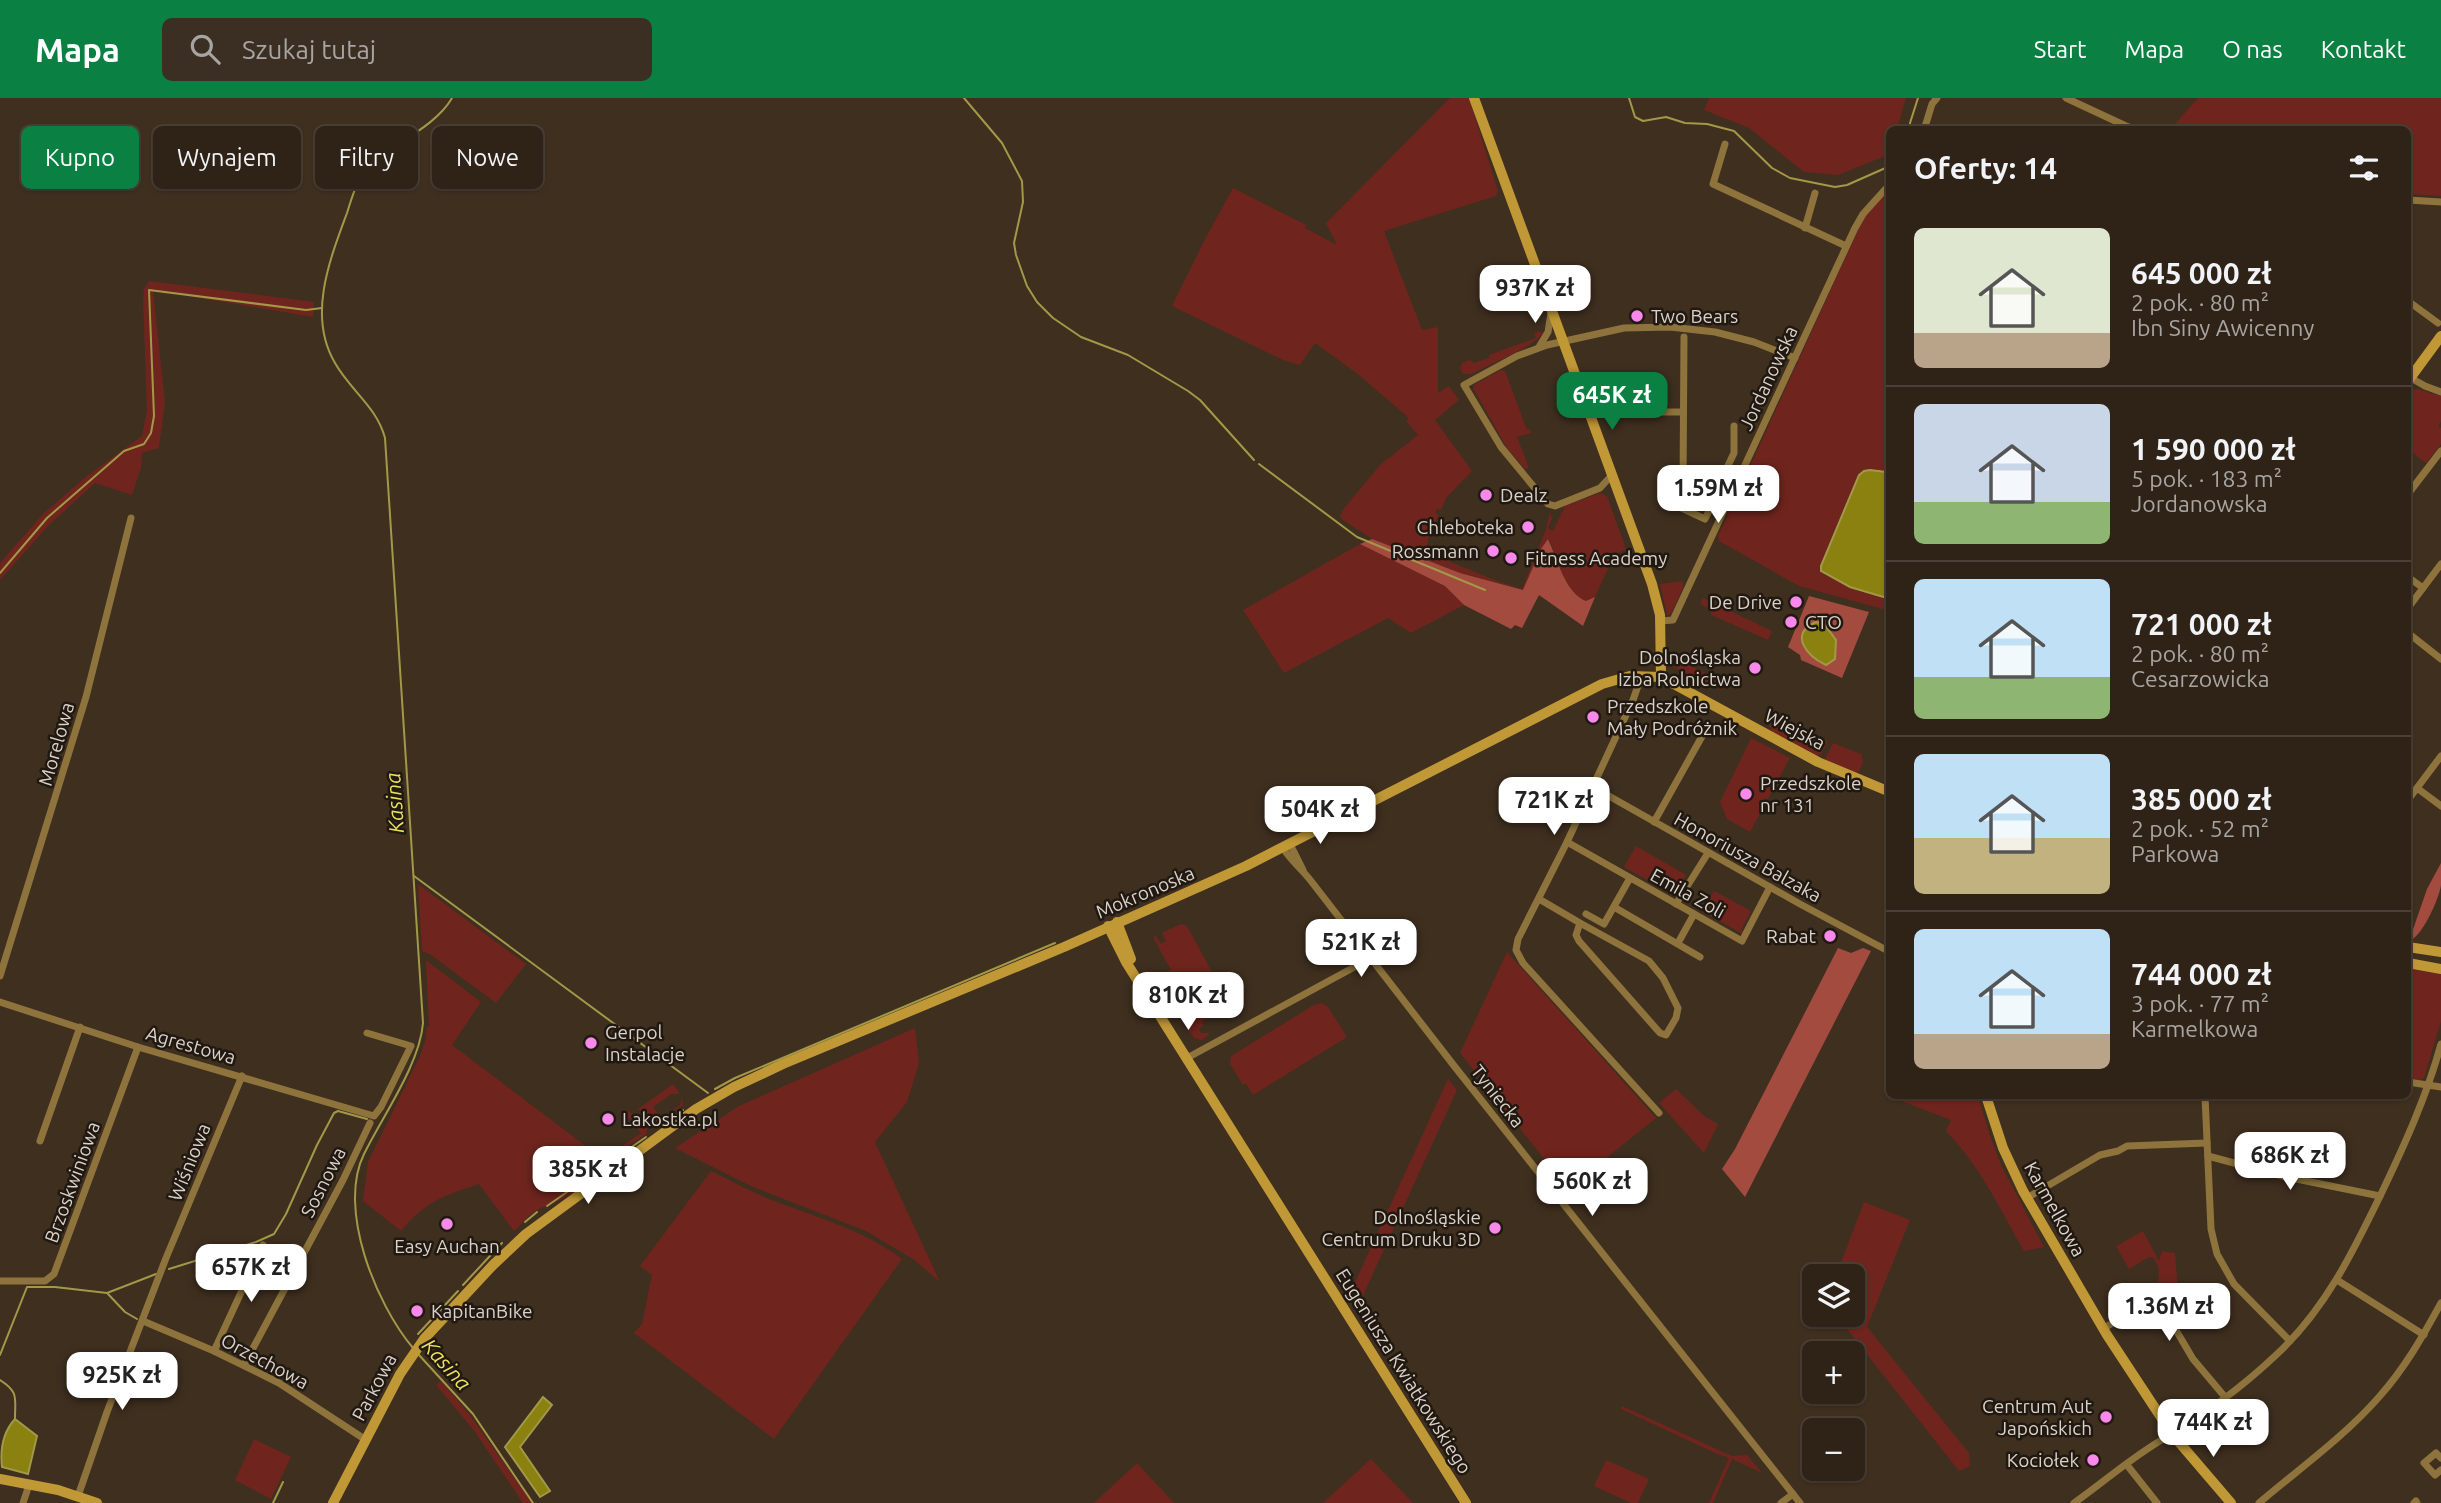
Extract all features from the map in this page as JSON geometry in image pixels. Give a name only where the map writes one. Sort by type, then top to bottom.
[{"type":"main road","points":[[1474,98],[1652,584],[1660,621],[1661,677]]},
{"type":"main road","points":[[2411,378],[2441,336]]},
{"type":"main road","name":"Wiejska","points":[[1643,675],[1661,677],[1818,762],[1886,790]]},
{"type":"main road","name":"Mokronoska","points":[[655,1139],[711,1099],[749,1080],[1203,886],[1602,684],[1643,675]]},
{"type":"main road","name":"Eugeniusza Kwiatkowskiego","points":[[1112,924],[1135,973],[1466,1503]]},
{"type":"main road","points":[[2411,947],[2441,952]]},
{"type":"main road","points":[[2411,964],[2441,969]]},
{"type":"main road","name":"Karmelkowa","points":[[1987,1099],[2003,1148],[2027,1198],[2132,1375],[2172,1434],[2231,1503]]},
{"type":"main road","name":"Parkowa","points":[[333,1503],[417,1348],[516,1242],[655,1139]]},
{"type":"main road","points":[[0,1479],[78,1496],[97,1503]]},
{"type":"street","points":[[1925,126],[1937,98]]},
{"type":"street","points":[[2066,98],[2126,126]]},
{"type":"street","points":[[1724,146],[1713,184],[1846,246]]},
{"type":"street","name":"Jordanowska","points":[[1660,621],[1673,620],[1846,246],[1863,214],[1886,188]]},
{"type":"street","points":[[1805,228],[1815,193]]},
{"type":"street","points":[[2411,200],[2441,202]]},
{"type":"street","points":[[2411,303],[2438,323]]},
{"type":"street","points":[[1539,348],[1548,332],[1551,308]]},
{"type":"street","points":[[1612,475],[1600,488],[1555,506],[1548,504],[1501,447],[1464,385],[1497,366],[1539,348],[1624,328],[1684,327],[1741,338],[1795,358]]},
{"type":"street","points":[[1684,337],[1683,486],[1675,505],[1705,519],[1723,484],[1723,476],[1734,453],[1734,426]]},
{"type":"street","points":[[2411,379],[2441,393]]},
{"type":"street","points":[[1628,400],[1624,412],[1684,412]]},
{"type":"street","points":[[1643,400],[1643,412]]},
{"type":"street","points":[[2411,490],[2441,451]]},
{"type":"street","points":[[1600,488],[1618,493]]},
{"type":"street","name":"Morelowa","points":[[0,976],[86,697],[131,518]]},
{"type":"street","points":[[2411,604],[2441,564]]},
{"type":"street","points":[[2411,579],[2423,588]]},
{"type":"street","points":[[2411,635],[2441,659]]},
{"type":"street","points":[[1643,675],[1567,842],[1518,939],[1516,950],[1523,963],[1659,1113]]},
{"type":"street","points":[[1654,822],[1705,731]]},
{"type":"street","points":[[2411,796],[2441,756]]},
{"type":"street","name":"Honoriusza Balzaka","points":[[1593,787],[1886,950]]},
{"type":"street","points":[[2417,788],[2441,806]]},
{"type":"street","name":"Emila Zoli","points":[[1567,842],[1742,941],[1770,887]]},
{"type":"street","name":"Tyniecka","points":[[1286,846],[1294,865],[1303,871],[1800,1503]]},
{"type":"street","points":[[1676,904],[1709,852]]},
{"type":"street","points":[[1586,914],[1604,924],[1630,878]]},
{"type":"street","points":[[1539,899],[1648,961],[1663,978],[1678,1008],[1676,1018],[1666,1035],[1660,1033],[1578,941],[1576,935],[1580,923]]},
{"type":"street","points":[[1614,907],[1700,957]]},
{"type":"street","points":[[1678,943],[1694,914]]},
{"type":"street","points":[[1187,1058],[1371,958]]},
{"type":"street","name":"Agrestowa","points":[[0,1002],[372,1119]]},
{"type":"street","points":[[40,1142],[80,1027]]},
{"type":"street","name":"Sosnowa","points":[[244,1365],[411,1046],[367,1033]]},
{"type":"street","points":[[2074,1503],[2225,1397],[2290,1341],[2315,1312],[2337,1280],[2380,1196],[2428,1086],[2441,1044]]},
{"type":"street","name":"Brzoskwiniowa","points":[[0,1281],[45,1281],[52,1278],[138,1046]]},
{"type":"street","name":"Wiśniowa","points":[[78,1496],[166,1258],[242,1076]]},
{"type":"street","points":[[2411,1083],[2441,1087]]},
{"type":"street","points":[[2205,1099],[2211,1229],[2217,1254],[2234,1284],[2290,1341]]},
{"type":"street","points":[[2027,1198],[2100,1155],[2127,1146],[2207,1143]]},
{"type":"street","points":[[2208,1156],[2286,1177],[2380,1196]]},
{"type":"street","points":[[214,1351],[263,1245]]},
{"type":"street","points":[[2337,1280],[2424,1335]]},
{"type":"street","points":[[2104,1328],[2158,1298],[2165,1287]]},
{"type":"street","points":[[2158,1298],[2193,1359],[2225,1397]]},
{"type":"street","points":[[2259,1503],[2356,1420],[2397,1375],[2424,1335],[2441,1303]]},
{"type":"street","name":"Orzechowa","points":[[143,1321],[214,1351],[284,1386],[366,1440]]},
{"type":"street","points":[[2441,1458],[2436,1453],[2424,1463],[2435,1475],[2441,1470]]},
{"type":"street","points":[[2127,1465],[2157,1503]]},
{"type":"street","points":[[23,1503],[29,1485]]},
{"type":"street","points":[[1781,1503],[1793,1494]]},
{"type":"shaded area","points":[[1450,98],[1469,98],[1498,191],[1496,196],[1384,231],[1422,330],[1438,327],[1438,393],[1449,386],[1459,400],[1435,420],[1472,471],[1446,498],[1441,510],[1437,509],[1435,513],[1439,515],[1429,534],[1429,549],[1431,554],[1522,589],[1550,512],[1552,518],[1548,528],[1553,531],[1565,506],[1600,493],[1607,496],[1626,549],[1614,555],[1595,597],[1586,601],[1572,591],[1567,583],[1549,539],[1541,549],[1524,590],[1460,573],[1372,539],[1343,520],[1340,517],[1342,511],[1380,465],[1418,435],[1406,421],[1409,418],[1359,375],[1315,343],[1300,365],[1283,360],[1172,306],[1233,188],[1306,225],[1305,228],[1337,245],[1326,223]]},
{"type":"shaded area","points":[[1709,98],[1906,98],[1898,126],[1886,126],[1886,156],[1838,175],[1804,172],[1749,128],[1704,110]]},
{"type":"shaded area","points":[[2198,98],[2441,98],[2441,196],[2411,194],[2411,126],[2176,126]]},
{"type":"shaded area","points":[[1886,194],[1886,610],[1799,586],[1719,541],[1718,536],[1864,217]]},
{"type":"shaded area","points":[[149,281],[314,302],[313,317],[153,290],[165,402],[159,448],[142,453],[141,468],[132,495],[95,483],[48,526],[0,580],[0,563],[44,513],[87,476],[142,436],[147,411],[143,298]]},
{"type":"shaded area","points":[[1534,333],[1543,333],[1520,350],[1471,374],[1463,374],[1460,368],[1463,362],[1470,360],[1474,363],[1489,358],[1489,355],[1536,338]]},
{"type":"shaded area","points":[[1501,370],[1505,371],[1527,430],[1530,429],[1531,433],[1517,437],[1529,468],[1525,469],[1507,448],[1473,388],[1475,384]]},
{"type":"shaded area","points":[[2417,389],[2441,396],[2441,421],[2438,426],[2441,428],[2441,444],[2426,463],[2411,451],[2411,390]]},
{"type":"shaded area","points":[[1864,471],[1886,472],[1886,598],[1850,587],[1821,571],[1859,475]]},
{"type":"shaded area","points":[[1372,539],[1460,573],[1523,590],[1548,539],[1572,591],[1586,601],[1595,597],[1583,626],[1539,595],[1522,628],[1515,625],[1511,629],[1464,605],[1445,586],[1360,544]]},
{"type":"shaded area","points":[[1360,544],[1446,586],[1464,605],[1411,633],[1388,618],[1284,673],[1243,610]]},
{"type":"shaded area","points":[[1683,581],[1683,588],[1671,614],[1667,615],[1660,584]]},
{"type":"shaded area","points":[[1809,596],[1869,612],[1842,678],[1801,660],[1800,655],[1788,647]]},
{"type":"shaded area","points":[[1703,598],[1772,631],[1768,640],[1711,615],[1711,610],[1700,604]]},
{"type":"shaded area","points":[[1816,622],[1824,624],[1836,640],[1835,659],[1826,665],[1812,656],[1803,645],[1803,633]]},
{"type":"shaded area","points":[[1667,654],[1725,683],[1722,690],[1669,665]]},
{"type":"shaded area","points":[[1772,718],[1828,741],[1821,754],[1815,756],[1772,732],[1769,725]]},
{"type":"shaded area","points":[[1751,738],[1790,758],[1750,832],[1727,819],[1720,802]]},
{"type":"shaded area","points":[[1833,743],[1861,754],[1863,761],[1859,771],[1856,773],[1826,762]]},
{"type":"shaded area","points":[[1636,846],[1686,875],[1674,895],[1624,867]]},
{"type":"shaded area","points":[[2441,863],[2441,885],[2437,899],[2419,933],[2411,940],[2411,935],[2427,889]]},
{"type":"shaded area","points":[[418,884],[526,964],[496,1003],[422,951]]},
{"type":"shaded area","points":[[1714,891],[1751,911],[1741,930],[1743,934],[1702,911]]},
{"type":"shaded area","points":[[1181,924],[1187,926],[1229,1004],[1229,1008],[1202,1021],[1203,1026],[1199,1029],[1201,1033],[1209,1035],[1201,1040],[1194,1038],[1156,979],[1171,970],[1153,937],[1156,936],[1161,944],[1166,941],[1162,933]]},
{"type":"shaded area","points":[[1838,948],[1851,953],[1863,948],[1871,951],[1745,1197],[1722,1169],[1735,1149]]},
{"type":"shaded area","points":[[1507,952],[1656,1118],[1568,1189],[1460,1053]]},
{"type":"shaded area","points":[[426,960],[481,1002],[452,1045],[603,1159],[641,1133],[624,1112],[625,1109],[648,1125],[646,1134],[606,1161],[610,1166],[600,1168],[593,1162],[589,1166],[593,1173],[584,1186],[536,1211],[514,1231],[479,1184],[427,1206],[401,1231],[363,1201],[368,1162],[419,1058],[427,1026],[429,1027]]},
{"type":"shaded area","points":[[2411,969],[2441,974],[2441,1021],[2424,1078],[2411,1078]]},
{"type":"shaded area","points":[[1322,1003],[1328,1007],[1347,1037],[1253,1095],[1230,1064],[1231,1056],[1314,1005]]},
{"type":"shaded area","points":[[915,1028],[919,1063],[907,1102],[875,1142],[940,1282],[913,1259],[866,1231],[753,1187],[675,1148],[739,1106]]},
{"type":"shaded area","points":[[1448,1079],[1457,1090],[1360,1302],[1352,1289]]},
{"type":"shaded area","points":[[673,1084],[680,1094],[671,1094],[653,1107],[662,1118],[680,1105],[682,1097],[683,1105],[657,1123],[638,1109]]},
{"type":"shaded area","points":[[1676,1089],[1704,1116],[1718,1124],[1704,1153],[1659,1103]]},
{"type":"shaded area","points":[[1904,1099],[1979,1099],[2001,1165],[2044,1247],[2024,1251],[1979,1173],[1946,1131],[1951,1120],[1904,1102]]},
{"type":"shaded area","points":[[711,1171],[766,1198],[860,1234],[902,1259],[774,1439],[634,1333],[642,1324],[652,1275],[640,1266]]},
{"type":"shaded area","points":[[1864,1202],[1910,1220],[1867,1327],[1969,1453],[1970,1466],[1959,1471],[1865,1352],[1865,1341],[1857,1341],[1844,1327],[1865,1327],[1865,1264],[1841,1264]]},
{"type":"shaded area","points":[[2143,1231],[2159,1261],[2162,1251],[2175,1253],[2178,1290],[2171,1294],[2164,1282],[2158,1285],[2159,1268],[2154,1258],[2149,1257],[2129,1269],[2116,1246]]},
{"type":"shaded area","points":[[441,1381],[470,1415],[532,1503],[523,1503],[473,1429],[436,1385]]},
{"type":"shaded area","points":[[543,1397],[552,1405],[520,1447],[550,1491],[540,1497],[505,1447]]},
{"type":"shaded area","points":[[1622,1406],[1732,1456],[1747,1455],[1762,1473],[1732,1459],[1713,1503],[1709,1503],[1729,1458],[1621,1409]]},
{"type":"shaded area","points":[[15,1419],[37,1436],[28,1474],[2,1467],[3,1441]]},
{"type":"shaded area","points":[[254,1439],[291,1457],[271,1499],[235,1480]]},
{"type":"shaded area","points":[[1371,1459],[1413,1503],[1323,1503]]},
{"type":"shaded area","points":[[1606,1460],[1649,1479],[1638,1503],[1631,1503],[1594,1486]]},
{"type":"shaded area","points":[[1137,1463],[1174,1503],[1094,1503]]},
{"type":"waterway","name":"Kasina","points":[[413,1348],[399,1329],[374,1282],[364,1255],[355,1201],[357,1176],[364,1154],[408,1073],[423,1023],[385,438],[376,417],[335,363],[327,345],[322,307],[328,268],[362,175],[373,161],[431,121],[452,98]]},
{"type":"waterway","points":[[964,98],[1002,143],[1022,181],[1023,202],[1014,243],[1027,286],[1037,302],[1053,318],[1081,337],[1128,355],[1188,391],[1200,400],[1254,460]]},
{"type":"waterway","points":[[1629,98],[1635,117],[1643,121],[1666,117],[1734,131],[1772,168],[1790,178],[1835,187],[1847,185],[1886,168]]},
{"type":"waterway","points":[[1910,126],[1918,98]]},
{"type":"waterway","points":[[0,573],[47,518],[124,451],[144,444],[151,433],[154,416],[149,290],[306,310],[322,308]]},
{"type":"waterway","points":[[1259,464],[1357,537],[1485,590]]},
{"type":"waterway","points":[[414,876],[708,1093]]},
{"type":"waterway","points":[[715,1089],[735,1078],[1055,943]]},
{"type":"waterway","points":[[666,1122],[683,1110]]},
{"type":"waterway","points":[[169,1269],[274,1234],[334,1113],[338,1111],[367,1119]]},
{"type":"waterway","points":[[547,1206],[646,1137]]},
{"type":"waterway","points":[[525,1222],[537,1212]]},
{"type":"waterway","points":[[463,1285],[502,1243]]},
{"type":"waterway","points":[[0,1355],[27,1287],[107,1293],[156,1274]]},
{"type":"waterway","points":[[418,1334],[458,1291]]},
{"type":"waterway","points":[[108,1294],[125,1312],[137,1319]]},
{"type":"waterway","name":"Kasina","points":[[419,1355],[473,1414],[533,1503]]},
{"type":"waterway","points":[[0,1380],[13,1392],[15,1419]]},
{"type":"waterway","points":[[273,1503],[283,1482]]},
{"type":"place","name":"Two Bears","points":[[1637,316]]},
{"type":"place","name":"Dealz","points":[[1486,495]]},
{"type":"place","name":"Chleboteka","points":[[1528,527]]},
{"type":"place","name":"Rossmann","points":[[1493,551]]},
{"type":"place","name":"Fitness Academy","points":[[1511,558]]},
{"type":"place","name":"De Drive","points":[[1796,602]]},
{"type":"place","name":"СТО","points":[[1791,622]]},
{"type":"place","name":"Dolnośląska Izba Rolnictwa","points":[[1755,668]]},
{"type":"place","name":"Przedszkole Mały Podróżnik","points":[[1593,717]]},
{"type":"place","name":"Przedszkole nr 131","points":[[1746,794]]},
{"type":"place","name":"Rabat","points":[[1830,936]]},
{"type":"place","name":"Gerpol Instalacje","points":[[591,1043]]},
{"type":"place","name":"Lakostka.pl","points":[[608,1119]]},
{"type":"place","name":"Easy Auchan","points":[[447,1224]]},
{"type":"place","name":"Dolnośląskie Centrum Druku 3D","points":[[1495,1228]]},
{"type":"place","name":"KapitanBike","points":[[417,1311]]},
{"type":"place","name":"Centrum Aut Japońskich","points":[[2106,1417]]},
{"type":"place","name":"Kociołek","points":[[2093,1460]]}]
